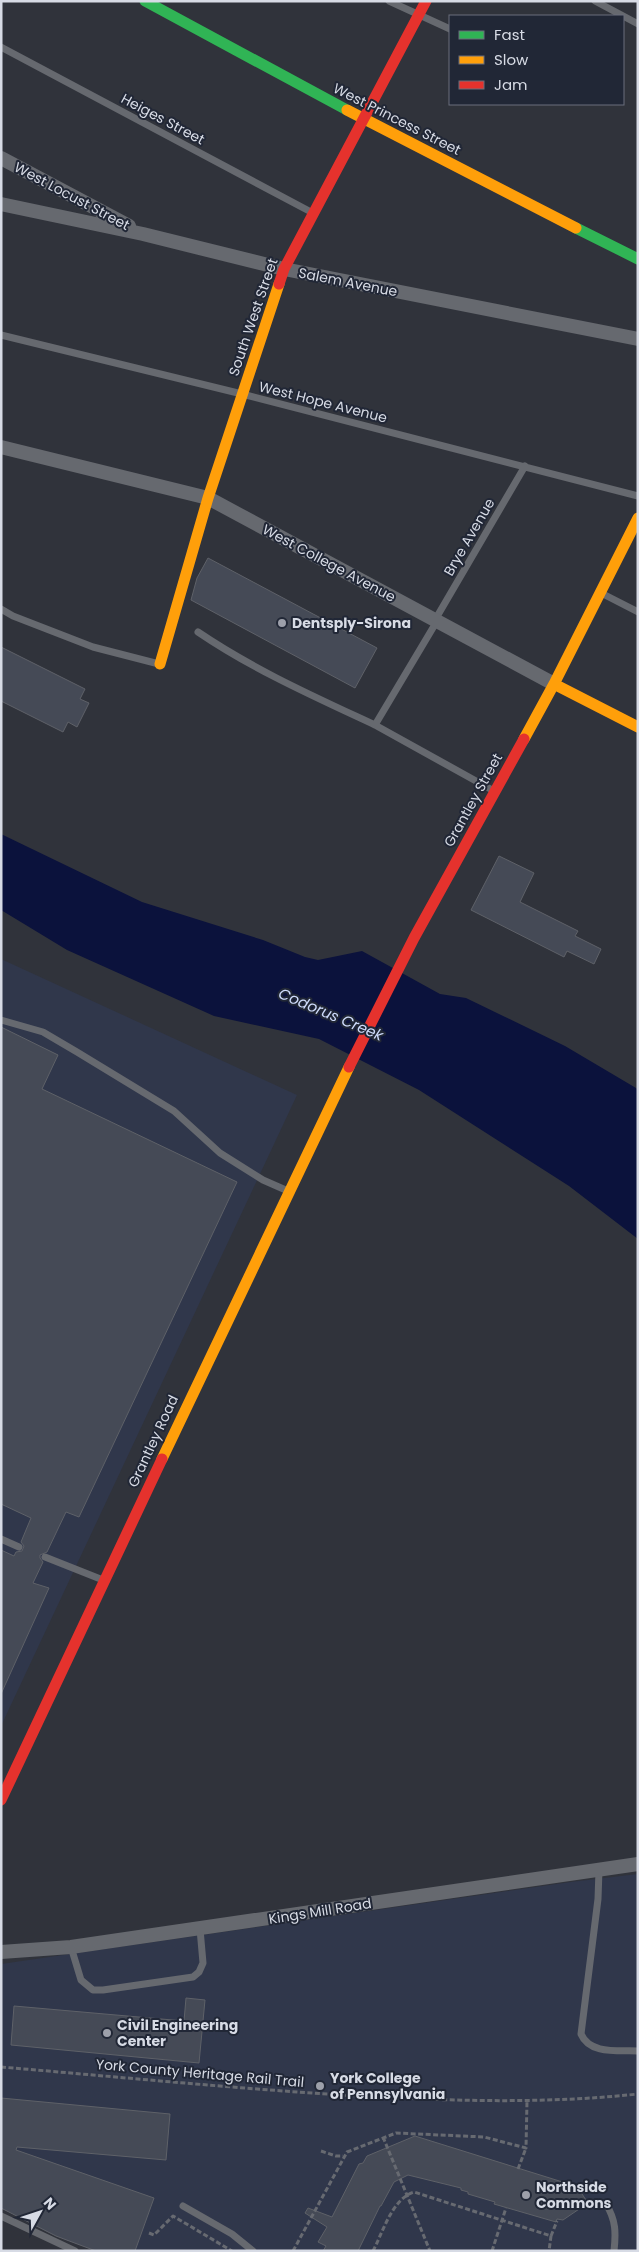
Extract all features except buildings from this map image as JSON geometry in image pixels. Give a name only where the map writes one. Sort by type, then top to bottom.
[{"type":"street","name":"West Princess Street","points":[[145,1],[365,120],[638,259]]},
{"type":"street","name":"South West Street","points":[[160,664],[208,498],[284,269],[365,120],[426,1]]},
{"type":"street","name":"West Locust Street","points":[[1,158],[143,234]]},
{"type":"street","name":"Salem Avenue","points":[[1,204],[143,234],[284,269],[638,339]]},
{"type":"street","name":"West College Avenue","points":[[1,447],[208,498],[554,684],[638,726]]},
{"type":"street","name":"Grantley Street","points":[[334,1096],[414,938],[554,684],[638,518]]},
{"type":"street","name":"Grantley Road","points":[[1,1800],[334,1096]]},
{"type":"street","name":"Kings Mill Road","points":[[1,1952],[71,1947],[638,1864]]},
{"type":"lane","points":[[389,1],[418,16],[449,29]]},
{"type":"lane","points":[[595,1],[621,15]]},
{"type":"lane","points":[[624,17],[638,24]]},
{"type":"lane","name":"Heiges Street","points":[[1,47],[314,213]]},
{"type":"lane","name":"West Hope Avenue","points":[[1,335],[242,394],[638,496]]},
{"type":"lane","name":"Brye Avenue","points":[[375,726],[525,466]]},
{"type":"lane","points":[[599,592],[638,612]]},
{"type":"lane","points":[[1,609],[14,616],[93,647],[160,664]]},
{"type":"lane","points":[[198,632],[228,652],[282,681],[375,726],[495,792]]},
{"type":"lane","points":[[1,1020],[43,1032],[60,1042],[174,1111],[220,1153],[263,1180],[289,1191]]},
{"type":"lane","points":[[1,1539],[18,1546]]},
{"type":"lane","points":[[45,1557],[104,1580]]},
{"type":"lane","points":[[598,1870],[598,1899],[581,2034],[590,2045],[601,2050],[638,2051]]},
{"type":"lane","points":[[71,1947],[81,1980],[93,1990],[177,1980],[193,1977],[199,1972],[202,1963],[200,1929]]},
{"type":"lane","points":[[606,2204],[612,2213],[616,2230],[614,2251]]},
{"type":"lane","points":[[182,2206],[232,2234],[253,2251]]},
{"type":"lane","points":[[1,2216],[75,2251]]},
{"type":"path","name":"York County Heritage Rail Trail","points":[[1,2067],[270,2091],[444,2101],[527,2101],[638,2094]]},
{"type":"path","points":[[518,2169],[526,2148],[527,2101]]},
{"type":"path","points":[[293,2251],[343,2156],[347,2152],[396,2133],[484,2136],[526,2148]]},
{"type":"path","points":[[383,2137],[430,2251]]},
{"type":"path","points":[[321,2151],[336,2156],[343,2156]]},
{"type":"path","points":[[373,2251],[399,2202],[407,2194],[414,2192],[551,2236]]},
{"type":"path","points":[[492,2251],[506,2208]]},
{"type":"path","points":[[149,2233],[154,2235],[173,2216],[232,2251]]},
{"type":"path","points":[[549,2251],[551,2236],[557,2221]]},
{"type":"shaded area","points":[[1,959],[297,1095],[1,1726]]},
{"type":"shaded area","name":"York College of Pennsylvania","points":[[638,1874],[638,2251],[96,2251],[56,2236],[1,2208],[1,1964]]},
{"type":"water","name":"Codorus Creek","points":[[1,834],[142,902],[263,940],[305,957],[318,960],[362,951],[440,994],[466,998],[565,1046],[636,1088],[638,1090],[638,1239],[569,1186],[419,1090],[319,1039],[214,1016],[67,950],[1,910]]},
{"type":"traffic: fast","points":[[145,1],[347,110]]},
{"type":"traffic: fast","points":[[576,228],[638,259]]},
{"type":"traffic: slow","points":[[347,110],[576,228]]},
{"type":"traffic: slow","points":[[160,664],[208,498],[279,284]]},
{"type":"traffic: slow","points":[[524,739],[638,518]]},
{"type":"traffic: slow","points":[[554,684],[638,727]]},
{"type":"traffic: slow","points":[[162,1459],[349,1067]]},
{"type":"traffic: jam","points":[[279,284],[284,269],[426,1]]},
{"type":"traffic: jam","points":[[349,1067],[414,938],[524,739]]},
{"type":"traffic: jam","points":[[1,1800],[162,1459]]},
{"type":"place","name":"Dentsply-Sirona","points":[[282,623]]},
{"type":"place","name":"Civil Engineering Center","points":[[107,2033]]},
{"type":"place","name":"York College of Pennsylvania","points":[[320,2086]]},
{"type":"place","name":"Northside Commons","points":[[526,2195]]}]
